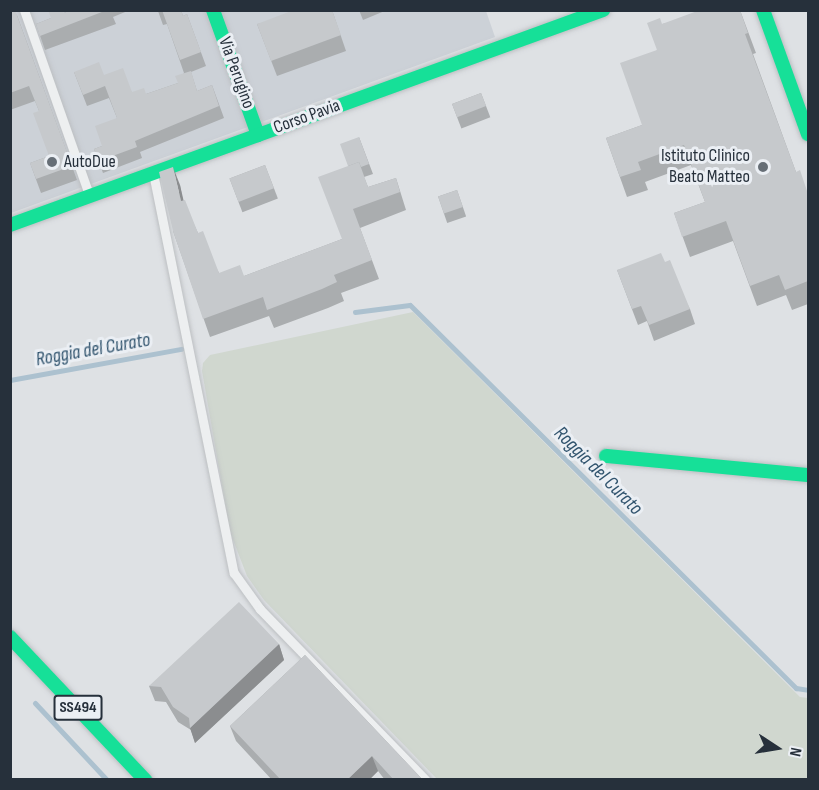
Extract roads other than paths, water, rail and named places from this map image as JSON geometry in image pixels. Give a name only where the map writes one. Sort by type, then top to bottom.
[{"type":"street","name":"Via Perugino","points":[[213,10],[258,135]]},
{"type":"street","name":"Corso Pavia","points":[[10,225],[89,194],[603,10]]},
{"type":"street","points":[[763,10],[803,106],[808,134]]},
{"type":"street","points":[[606,456],[808,475]]},
{"type":"street","name":"SS494","points":[[10,638],[145,780]]},
{"type":"lane","points":[[24,10],[89,194]]},
{"type":"lane","points":[[153,171],[234,573],[260,609],[426,780]]},
{"type":"waterway","name":"Roggia del Curato","points":[[355,312],[410,305],[796,688],[808,690]]},
{"type":"waterway","name":"Roggia del Curato","points":[[10,380],[181,349]]},
{"type":"waterway","points":[[35,703],[107,780]]},
{"type":"place","name":"AutoDue","points":[[52,162]]},
{"type":"place","name":"Istituto Clinico Beato Matteo","points":[[763,167]]}]
